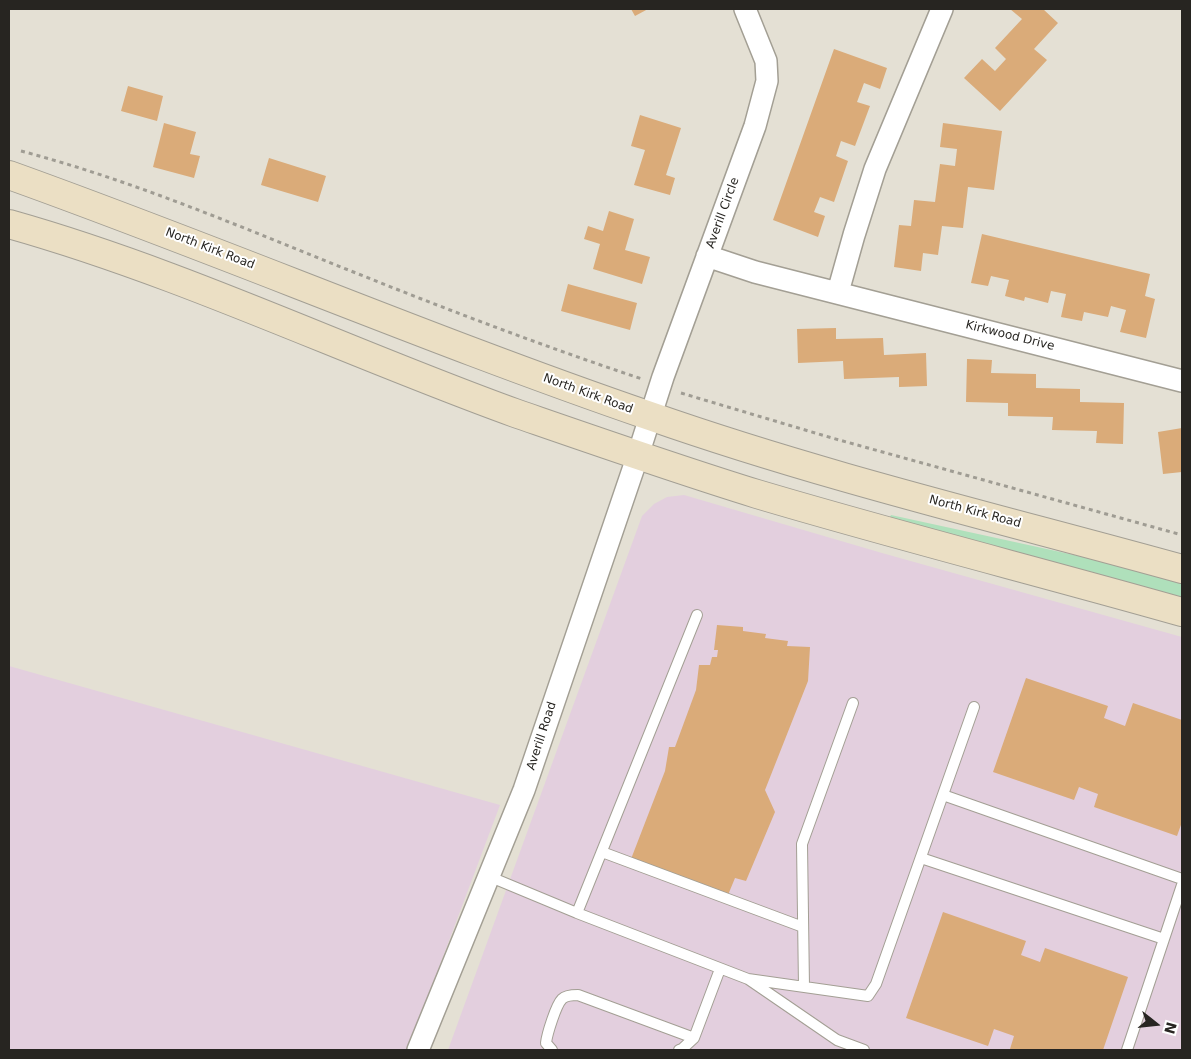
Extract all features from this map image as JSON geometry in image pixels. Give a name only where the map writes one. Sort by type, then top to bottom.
[{"type":"main road","name":"North Kirk Road","points":[[11,162],[131,219],[504,364],[650,417],[827,471],[1182,569]]},
{"type":"main road","points":[[9,224],[77,244],[190,285],[511,411],[703,477],[822,513],[1182,612]]},
{"type":"street","name":"Averill Circle","points":[[650,417],[755,126],[767,81],[766,61],[745,9]]},
{"type":"street","points":[[838,292],[875,170],[942,9]]},
{"type":"street","name":"Kirkwood Drive","points":[[707,256],[756,272],[1182,381]]},
{"type":"street","name":"Averill Road","points":[[418,1050],[524,790],[650,417]]},
{"type":"lane","points":[[577,914],[697,615]]},
{"type":"lane","points":[[804,987],[802,844],[853,703]]},
{"type":"lane","points":[[488,876],[577,914],[748,979],[868,996],[876,984],[974,707]]},
{"type":"lane","points":[[943,795],[1182,879]]},
{"type":"lane","points":[[602,852],[803,927]]},
{"type":"lane","points":[[921,858],[1164,939]]},
{"type":"lane","points":[[1127,1050],[1182,885]]},
{"type":"lane","points":[[679,1050],[694,1038],[720,969]]},
{"type":"lane","points":[[748,979],[837,1040],[864,1050]]},
{"type":"lane","points":[[552,1050],[546,1043],[547,1033],[562,999],[578,995],[694,1038]]},
{"type":"path","points":[[11,162],[118,181],[182,204],[410,295],[555,350],[634,377]]},
{"type":"path","points":[[686,394],[832,438],[1182,535]]},
{"type":"shaded area","points":[[684,495],[1182,637],[1182,1050],[448,1050],[642,516],[654,504],[667,497]]},
{"type":"shaded area","points":[[9,666],[500,805],[408,1050],[9,1050]]},
{"type":"green space","points":[[891,515],[1120,565],[1182,582],[1182,597],[889,519]]},
{"type":"building","points":[[631,9],[648,9],[635,16]]},
{"type":"building","points":[[1010,9],[1043,9],[1058,23],[1034,49],[1047,60],[1000,111],[964,78],[982,59],[995,71],[1006,59],[995,48],[1022,19]]},
{"type":"building","points":[[834,49],[887,68],[880,89],[864,83],[857,102],[870,106],[855,146],[841,141],[836,156],[848,161],[834,202],[820,197],[814,212],[825,216],[818,237],[773,220]]},
{"type":"building","points":[[128,86],[163,96],[157,121],[121,111]]},
{"type":"building","points":[[640,115],[681,128],[666,175],[675,178],[670,195],[634,185],[645,150],[631,146]]},
{"type":"building","points":[[164,123],[196,132],[190,154],[200,156],[194,178],[153,167]]},
{"type":"building","points":[[943,123],[1002,131],[994,190],[968,187],[963,228],[942,226],[938,255],[923,253],[921,271],[894,267],[899,225],[911,226],[914,200],[935,202],[940,164],[955,166],[957,149],[940,147]]},
{"type":"building","points":[[269,158],[326,176],[318,202],[261,185]]},
{"type":"building","points":[[609,211],[634,219],[625,250],[650,257],[642,284],[593,269],[600,244],[584,239],[588,226],[603,231]]},
{"type":"building","points":[[982,234],[1150,274],[1145,296],[1155,299],[1146,338],[1120,332],[1126,310],[1111,306],[1108,317],[1084,312],[1082,321],[1061,317],[1066,294],[1051,291],[1048,303],[1025,297],[1024,301],[1005,296],[1009,280],[991,276],[988,286],[971,283]]},
{"type":"building","points":[[568,284],[637,303],[630,330],[561,311]]},
{"type":"building","points":[[836,328],[836,339],[883,338],[884,355],[926,353],[927,386],[899,387],[899,377],[844,379],[843,361],[798,363],[797,329]]},
{"type":"building","points":[[967,359],[992,360],[991,373],[1036,374],[1036,388],[1080,389],[1080,402],[1124,403],[1123,444],[1096,443],[1097,431],[1052,430],[1053,417],[1008,416],[1008,403],[966,402]]},
{"type":"building","points":[[1182,428],[1182,472],[1163,474],[1158,432]]},
{"type":"building","points":[[717,625],[743,627],[743,631],[766,634],[765,638],[788,641],[787,646],[810,647],[808,681],[765,790],[775,812],[746,881],[735,878],[728,895],[631,859],[665,771],[669,747],[675,747],[696,690],[699,665],[710,665],[712,657],[717,657],[718,650],[714,650]]},
{"type":"building","points":[[1026,678],[1108,706],[1104,718],[1125,726],[1133,703],[1182,720],[1182,822],[1177,836],[1094,807],[1098,794],[1079,787],[1074,800],[993,772]]},
{"type":"building","points":[[943,912],[1026,941],[1021,955],[1040,962],[1045,948],[1128,977],[1103,1050],[1015,1050],[1010,1049],[1014,1036],[994,1029],[988,1046],[906,1018]]}]
